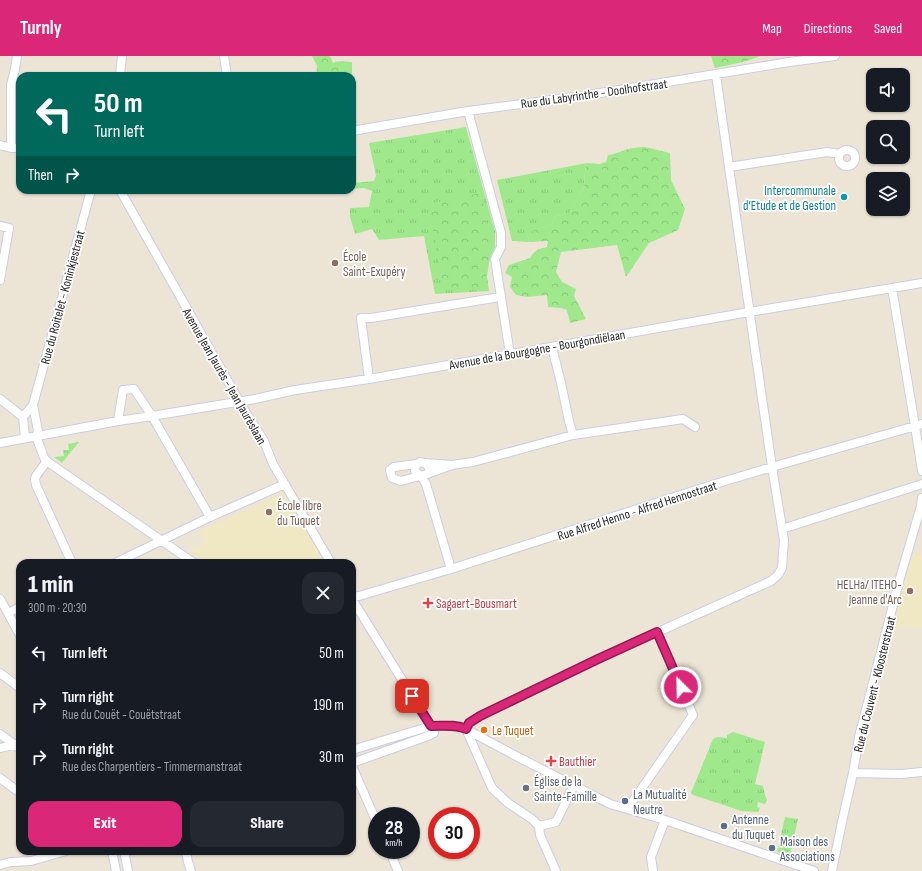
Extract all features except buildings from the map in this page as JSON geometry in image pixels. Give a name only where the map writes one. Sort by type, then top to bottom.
[{"type":"street","points":[[11,148],[11,85],[17,56]]},
{"type":"street","points":[[120,72],[122,56]]},
{"type":"street","points":[[226,56],[227,72]]},
{"type":"street","name":"Rue du Labyrinthe - Doolhofstraat","points":[[356,130],[468,111],[582,96],[716,75],[789,59],[835,56]]},
{"type":"street","points":[[466,729],[469,723],[480,716],[592,662],[770,581],[778,575],[782,568],[784,540],[772,467],[716,75]]},
{"type":"street","points":[[468,111],[501,233],[501,248],[495,259],[510,354]]},
{"type":"street","points":[[0,145],[16,148]]},
{"type":"street","points":[[729,167],[827,152],[840,154]]},
{"type":"street","name":"Rue du Roitelet - Koninkjestraat","points":[[23,417],[33,405],[90,194]]},
{"type":"street","name":"Avenue Jean Jaurès - Jean Jaurèslaan","points":[[122,194],[239,401],[264,441],[273,464],[329,559]]},
{"type":"street","points":[[0,226],[9,228],[0,280]]},
{"type":"street","name":"Avenue de la Bourgogne - Bourgondiëlaan","points":[[0,443],[118,421],[255,399],[295,390],[369,379],[922,283]]},
{"type":"street","points":[[892,288],[919,425],[922,471]]},
{"type":"street","points":[[369,379],[361,318],[371,318],[500,297]]},
{"type":"street","points":[[552,347],[573,435]]},
{"type":"street","points":[[118,421],[123,390],[134,389],[152,416],[210,517]]},
{"type":"street","points":[[0,399],[23,417],[25,438]]},
{"type":"street","name":"Rue du Roitelet - Koninkjestraat","points":[[33,405],[38,431],[36,436],[42,455],[47,461]]},
{"type":"street","points":[[452,465],[420,462],[417,464],[394,467],[390,470],[392,478],[401,481],[452,465],[473,462],[573,435],[682,419],[695,427]]},
{"type":"street","name":"Rue Alfred Henno - Alfred Hennostraat","points":[[356,597],[452,569],[715,484],[919,425]]},
{"type":"street","points":[[70,559],[36,485],[36,476],[47,461],[188,559]]},
{"type":"street","points":[[424,475],[430,470],[426,463]]},
{"type":"street","points":[[417,464],[415,471],[424,475]]},
{"type":"street","points":[[424,475],[452,569]]},
{"type":"street","points":[[124,559],[210,517],[285,484]]},
{"type":"street","points":[[782,529],[922,484]]},
{"type":"street","name":"Rue du Couvent - Kloosterstraat","points":[[832,871],[853,773],[859,737],[903,565],[922,503]]},
{"type":"street","points":[[0,599],[16,628]]},
{"type":"street","points":[[356,604],[434,733],[356,763]]},
{"type":"street","points":[[8,613],[16,609]]},
{"type":"street","points":[[628,808],[693,715],[657,632]]},
{"type":"street","points":[[0,673],[16,685]]},
{"type":"street","points":[[356,749],[431,726],[460,726],[610,804],[665,820],[814,871]]},
{"type":"street","points":[[466,729],[492,788],[508,802],[532,819],[538,826],[540,835],[556,871]]},
{"type":"street","points":[[0,734],[16,744]]},
{"type":"street","points":[[0,748],[16,745]]},
{"type":"street","points":[[853,773],[901,774],[922,772]]},
{"type":"street","points":[[356,774],[370,807]]},
{"type":"street","points":[[0,778],[16,790]]},
{"type":"street","points":[[538,826],[556,822],[574,785]]},
{"type":"street","points":[[653,871],[651,857],[665,820]]},
{"type":"street","points":[[0,865],[11,862],[31,861],[52,855]]},
{"type":"street","points":[[113,855],[116,871]]},
{"type":"street","points":[[125,855],[128,871]]},
{"type":"street","points":[[187,855],[191,871]]},
{"type":"street","points":[[393,859],[398,871]]},
{"type":"shaded area","name":"École libre du Tuquet","points":[[284,493],[323,559],[200,559],[188,551],[204,543],[200,531]]},
{"type":"shaded area","name":"HELHa/ ITEHO- Jeanne d'Arc","points":[[909,553],[922,555],[922,628],[887,626]]},
{"type":"green space","points":[[312,56],[330,56],[333,63],[340,61],[352,62],[352,72],[316,72],[317,66]]},
{"type":"green space","points":[[711,56],[761,56],[743,62],[715,68]]},
{"type":"green space","points":[[466,127],[495,231],[495,247],[490,258],[487,276],[489,291],[435,294],[424,236],[379,240],[372,229],[355,234],[350,217],[350,208],[369,207],[372,191],[364,188],[356,189],[356,183],[374,181],[376,176],[369,143]]},
{"type":"green space","points":[[645,147],[670,153],[671,180],[685,209],[678,230],[649,243],[626,277],[617,245],[561,252],[556,272],[562,282],[576,289],[574,296],[586,319],[570,323],[567,310],[548,307],[547,295],[527,297],[516,295],[510,287],[512,277],[505,273],[509,265],[530,258],[537,250],[547,247],[548,241],[530,242],[527,235],[533,231],[552,224],[556,216],[568,214],[584,187],[587,163],[600,164],[606,162],[608,155],[628,149]]},
{"type":"green space","points":[[587,163],[584,187],[568,215],[556,216],[552,224],[527,235],[530,242],[512,241],[497,180]]},
{"type":"green space","points":[[481,193],[492,245],[486,276],[487,289],[444,290],[428,204]]},
{"type":"green space","points":[[79,442],[62,463],[54,457],[64,456],[63,450],[69,450],[68,444]]},
{"type":"green space","points":[[733,732],[765,742],[755,784],[763,786],[767,800],[765,804],[758,802],[757,807],[760,808],[758,812],[742,811],[693,795],[691,793],[713,739],[717,737],[727,738],[727,735]]},
{"type":"green space","points":[[785,817],[798,819],[790,855],[777,852]]},
{"type":"place","name":"Intercommunale d’Etude et de Gestion","points":[[844,197]]},
{"type":"place","name":"École Saint-Exupéry","points":[[335,263]]},
{"type":"place","name":"École libre du Tuquet","points":[[269,512]]},
{"type":"place","name":"HELHa/ ITEHO- Jeanne d'Arc","points":[[910,591]]},
{"type":"place","name":"Sagaert-Bousmart","points":[[428,603]]},
{"type":"place","name":"Le Tuquet","points":[[484,730]]},
{"type":"place","name":"Bauthier","points":[[551,761]]},
{"type":"place","name":"Église de la Sainte-Famille","points":[[526,788]]},
{"type":"place","name":"La Mutualité Neutre","points":[[625,801]]},
{"type":"place","name":"Antenne du Tuquet","points":[[724,826]]},
{"type":"place","name":"Maison des Associations","points":[[772,848]]},
{"type":"route","points":[[412,696],[431,726],[460,726],[466,729],[469,723],[480,716],[657,632],[681,687]]}]
